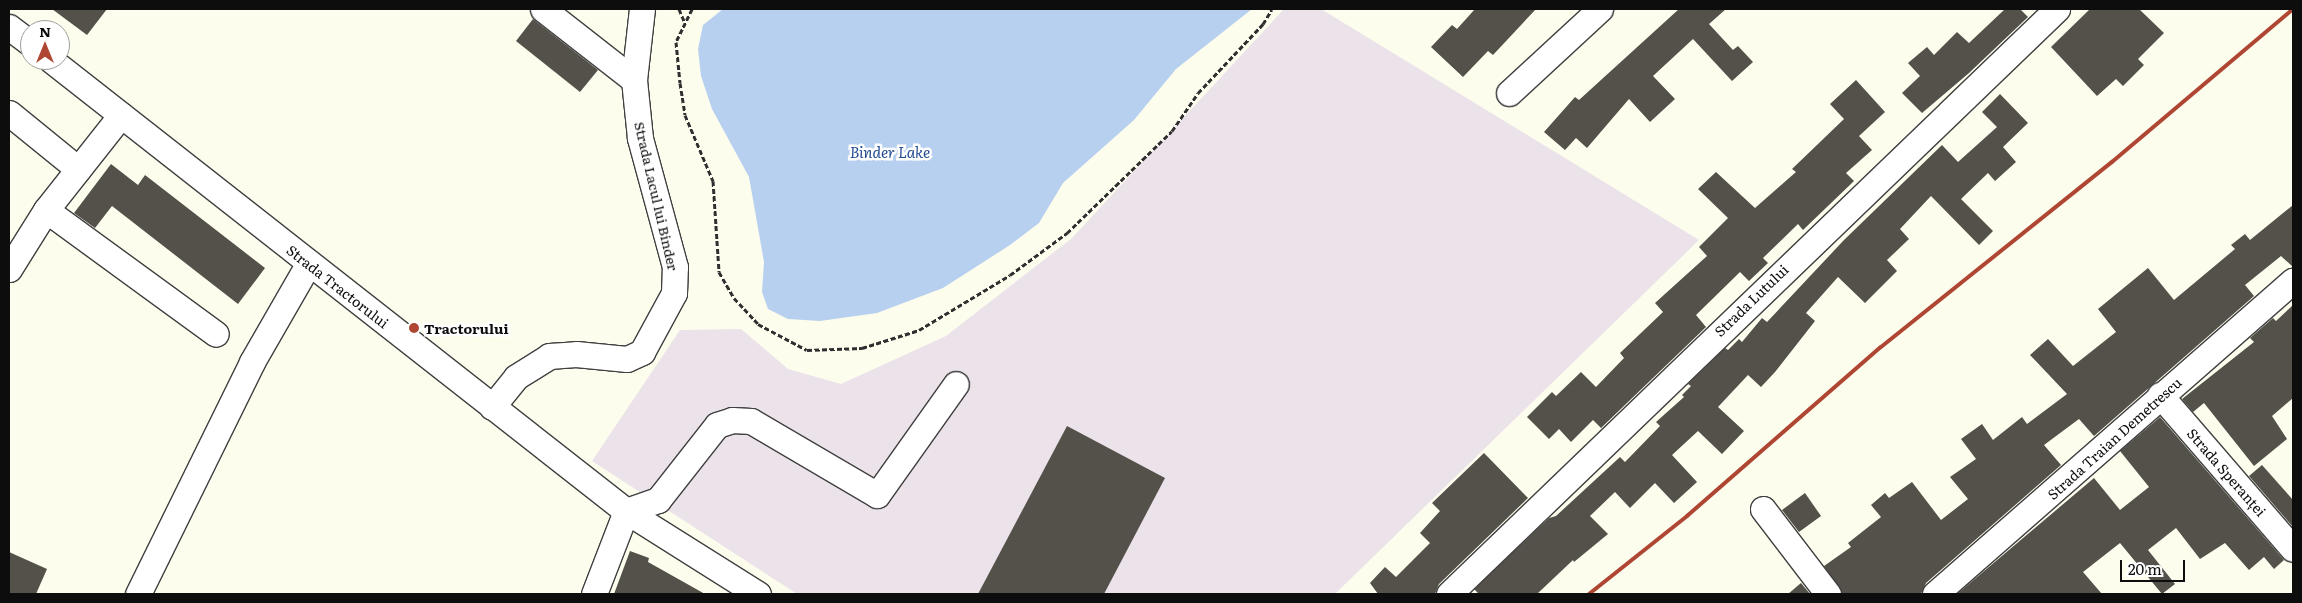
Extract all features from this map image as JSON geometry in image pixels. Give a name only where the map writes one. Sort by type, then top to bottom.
[{"type":"street","points":[[543,9],[634,80]]},
{"type":"street","name":"Strada Lacul lui Binder","points":[[492,407],[516,377],[549,356],[576,354],[626,359],[642,352],[674,293],[675,267],[640,138],[634,80],[642,9]]},
{"type":"street","points":[[1509,93],[1600,9]]},
{"type":"street","name":"Strada Lutului","points":[[1449,594],[2057,9]]},
{"type":"street","points":[[9,27],[20,35]]},
{"type":"street","name":"Strada Tractorului","points":[[64,70],[626,511],[758,594]]},
{"type":"street","points":[[9,113],[78,169]]},
{"type":"street","points":[[9,269],[46,210],[121,115]]},
{"type":"street","points":[[46,210],[216,334]]},
{"type":"street","points":[[138,594],[252,362],[309,263]]},
{"type":"street","name":"Strada Traian Demetrescu","points":[[1935,594],[2160,395],[2293,281]]},
{"type":"street","points":[[594,594],[626,511],[658,500],[717,424],[732,420],[751,421],[878,494],[956,384]]},
{"type":"street","name":"Strada Speranței","points":[[2160,395],[2293,549]]},
{"type":"street","points":[[1763,509],[1828,594]]},
{"type":"path","points":[[679,9],[684,21]]},
{"type":"path","points":[[692,9],[684,21],[676,42],[680,83],[685,115],[713,181],[719,272],[734,298],[758,324],[807,350],[836,350],[885,344],[919,330],[1010,274],[1068,233],[1172,131],[1198,93],[1264,24],[1272,9]]},
{"type":"shaded area","points":[[1284,9],[1321,9],[1699,240],[1335,594],[797,594],[592,461],[680,330],[741,329],[788,369],[841,384],[946,336],[1072,238]]},
{"type":"water","name":"Binder Lake","points":[[723,9],[1252,9],[1176,69],[1134,120],[1063,183],[1039,223],[1010,245],[943,288],[877,313],[820,321],[788,319],[768,309],[762,292],[764,262],[749,177],[712,109],[701,76],[698,49],[703,25]]},
{"type":"building","points":[[52,9],[107,9],[87,35],[70,22],[70,20],[67,20]]},
{"type":"building","points":[[1475,9],[1536,9],[1493,55],[1488,51],[1463,77],[1431,47],[1452,25],[1457,29]]},
{"type":"building","points":[[1679,9],[1726,9],[1709,24],[1733,50],[1738,46],[1753,62],[1732,81],[1693,39],[1653,76],[1675,99],[1650,122],[1629,99],[1587,148],[1576,138],[1565,150],[1544,132],[1575,97],[1579,100]]},
{"type":"building","points":[[2005,9],[2020,9],[2028,17],[1969,73],[1922,113],[1902,93],[1920,76],[1908,63],[1927,47],[1934,55],[1957,32],[1969,43]]},
{"type":"building","points":[[2090,9],[2139,9],[2164,33],[2138,59],[2144,65],[2123,86],[2116,79],[2097,96],[2051,47]]},
{"type":"building","points":[[533,19],[598,70],[580,92],[516,41]]},
{"type":"building","points":[[1856,80],[1885,112],[1859,136],[1872,150],[1846,173],[1854,181],[1803,230],[1798,224],[1763,258],[1768,263],[1749,281],[1740,272],[1696,315],[1706,327],[1601,428],[1593,420],[1571,442],[1559,429],[1549,439],[1527,417],[1552,392],[1556,396],[1581,372],[1596,387],[1624,358],[1620,353],[1663,312],[1655,303],[1707,256],[1699,247],[1728,218],[1698,189],[1716,172],[1755,208],[1796,172],[1792,169],[1844,119],[1830,104]]},
{"type":"building","points":[[2000,94],[2028,123],[2003,147],[2016,162],[1995,181],[1988,173],[1961,199],[1993,231],[1979,245],[1931,196],[1900,229],[1909,239],[1887,260],[1897,271],[1865,303],[1838,277],[1806,313],[1815,321],[1775,372],[1761,387],[1748,375],[1718,407],[1744,431],[1722,454],[1698,431],[1672,455],[1697,482],[1674,503],[1655,483],[1630,508],[1615,492],[1590,516],[1608,534],[1574,562],[1573,560],[1537,594],[1479,594],[1474,589],[1549,518],[1556,516],[1620,457],[1625,462],[1660,426],[1656,422],[1684,397],[1682,395],[1691,386],[1688,384],[1725,348],[1728,350],[1739,339],[1742,342],[1762,318],[1767,322],[1844,240],[1942,145],[1958,162],[1997,127],[1982,112]]},
{"type":"building","points":[[111,164],[138,185],[145,175],[265,268],[238,304],[112,206],[95,228],[74,213]]},
{"type":"building","points":[[2293,205],[2293,267],[2281,256],[2245,285],[2254,296],[2094,436],[2079,419],[2044,445],[2061,465],[1926,583],[1921,594],[1842,594],[1824,566],[1851,547],[1848,543],[1881,517],[1871,505],[1885,493],[1889,498],[1912,482],[1941,520],[1968,499],[1950,477],[1976,459],[1961,439],[1982,424],[1993,440],[2022,417],[2027,424],[2067,394],[2030,355],[2048,339],[2073,366],[2116,332],[2098,309],[2148,268],[2174,300],[2235,249],[2231,245],[2245,234],[2250,240]]},
{"type":"building","points":[[2293,305],[2293,398],[2272,416],[2287,439],[2254,466],[2204,403],[2193,412],[2182,399],[2254,342],[2250,338],[2273,318],[2276,321]]},
{"type":"building","points":[[2160,417],[2284,560],[2274,569],[2264,557],[2249,570],[2225,543],[2200,559],[2176,528],[2148,550],[2175,584],[2162,594],[2120,543],[2083,572],[2102,594],[1957,594],[2094,478],[2120,510],[2149,487],[2120,451]]},
{"type":"building","points":[[1067,426],[1165,478],[1104,594],[978,594]]},
{"type":"building","points":[[1484,453],[1528,498],[1439,584],[1435,594],[1378,594],[1370,583],[1385,567],[1396,577],[1430,543],[1420,533],[1440,511],[1432,503]]},
{"type":"building","points":[[2262,465],[2293,500],[2293,527],[2249,476]]},
{"type":"building","points":[[1805,493],[1821,516],[1799,532],[1782,510]]},
{"type":"building","points":[[630,551],[649,558],[648,562],[705,594],[614,594]]},
{"type":"building","points":[[9,552],[47,569],[36,594],[9,594]]},
{"type":"building","points":[[1801,583],[1810,594],[1788,594]]},
{"type":"railway","points":[[1589,594],[1687,516],[1881,347],[2112,162],[2293,9]]},
{"type":"place","name":"Tractorului","points":[[414,328]]}]
